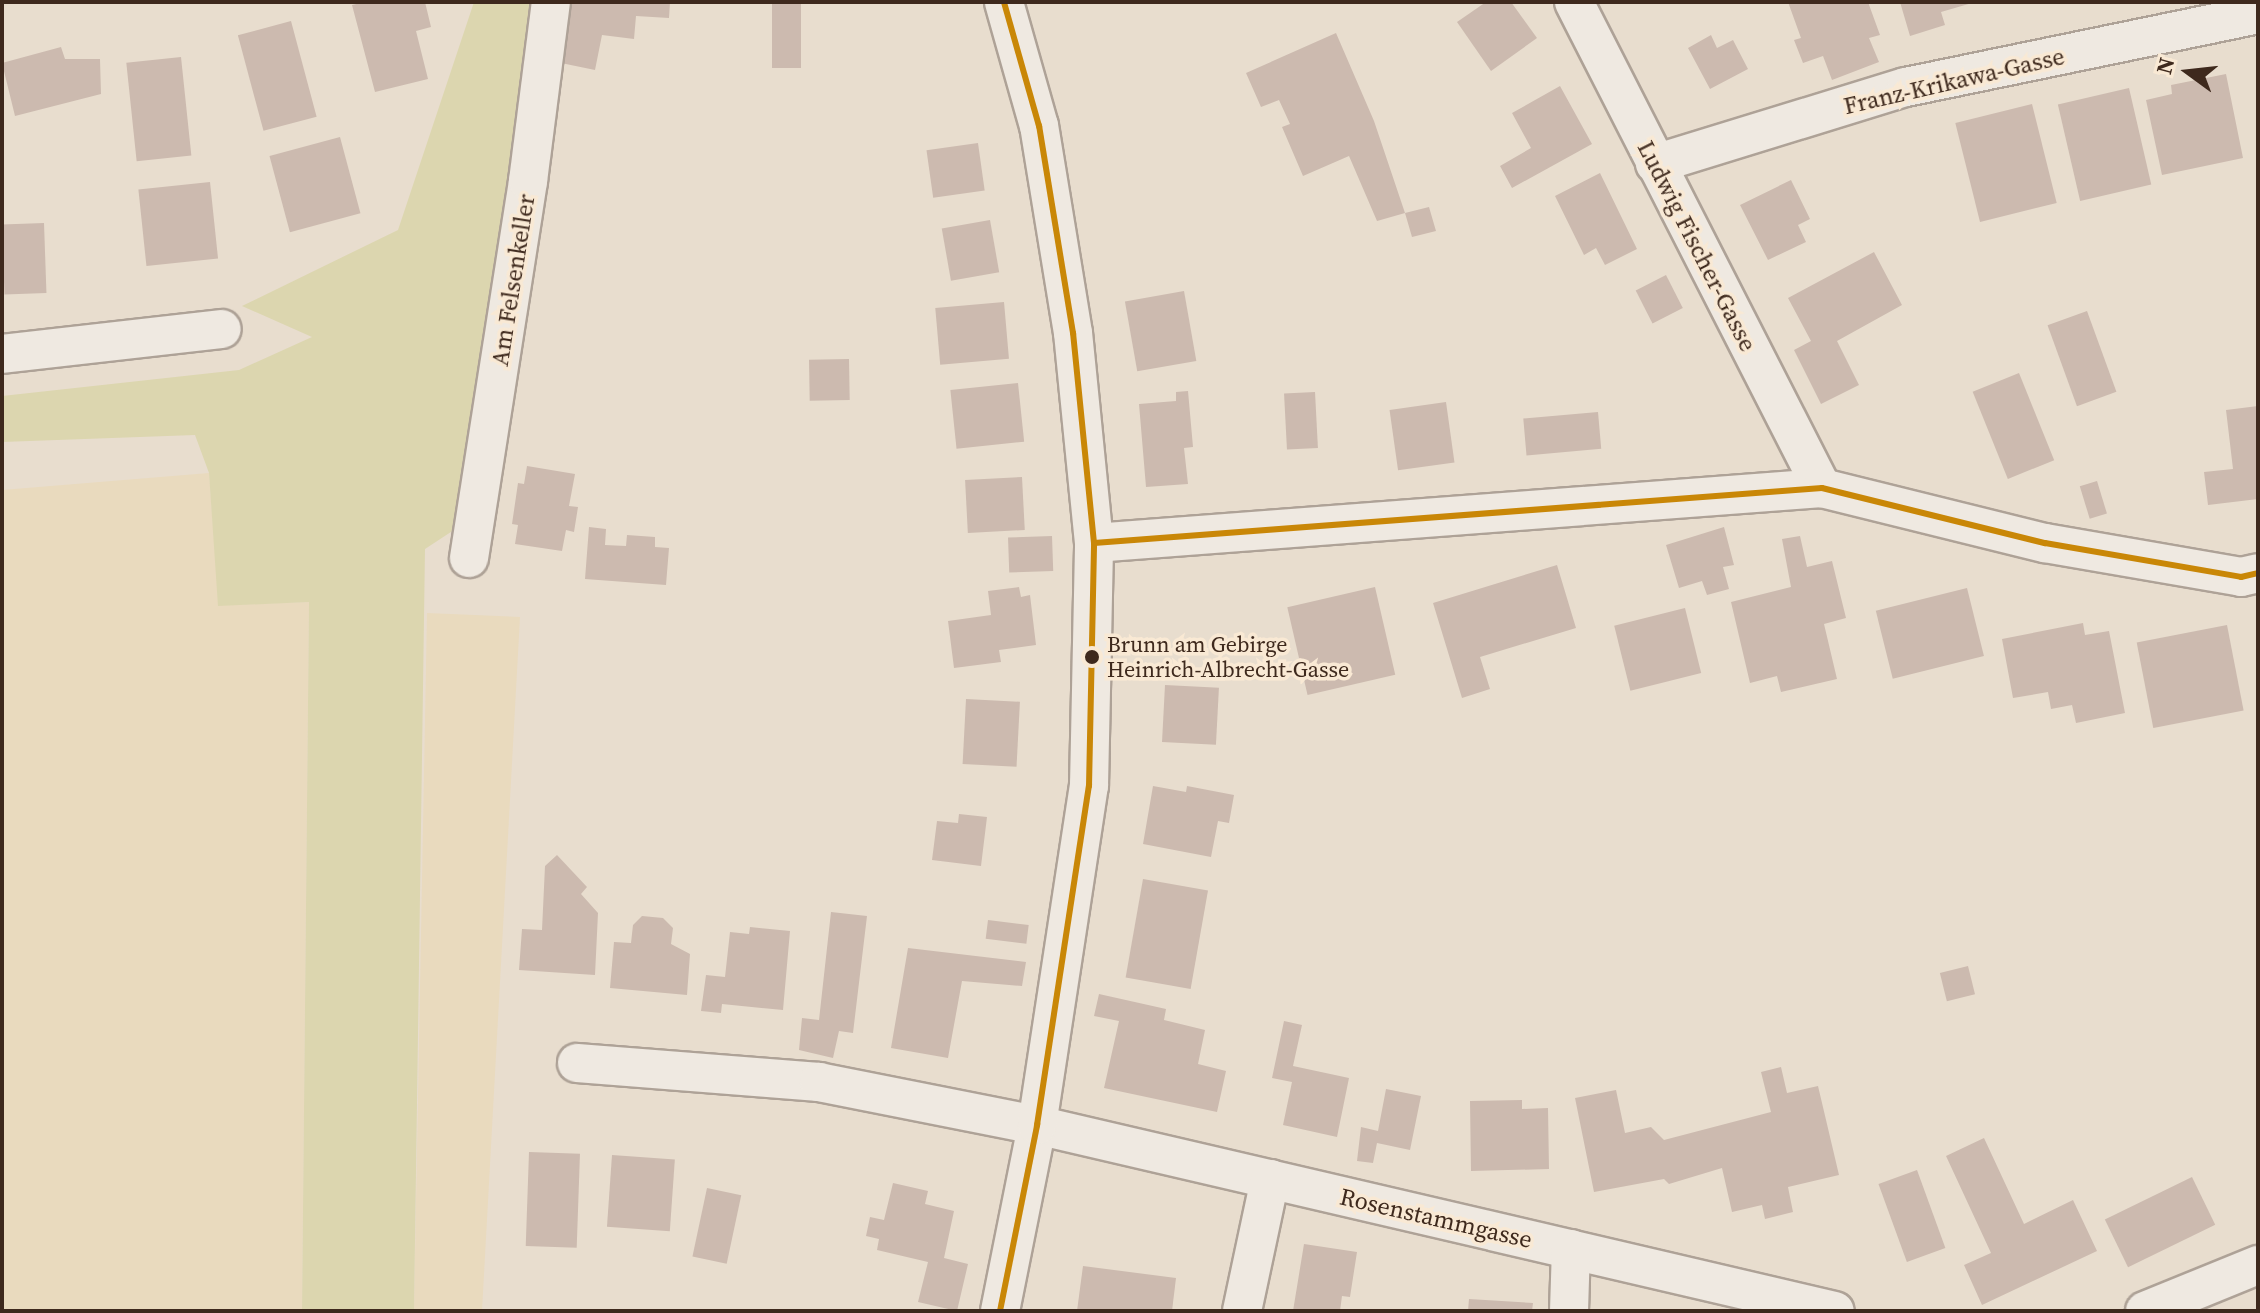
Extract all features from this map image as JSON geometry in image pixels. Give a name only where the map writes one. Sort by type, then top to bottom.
[{"type":"street","name":"Am Felsenkeller","points":[[469,558],[528,181],[551,2]]},
{"type":"street","points":[[1000,1311],[1037,1125],[1089,786],[1094,543],[1073,333],[1049,185],[1039,126],[1004,2]]},
{"type":"street","name":"Ludwig Fischer-Gasse","points":[[1574,2],[1822,488]]},
{"type":"street","name":"Franz-Krikawa-Gasse","points":[[1655,164],[1906,87],[2258,14]]},
{"type":"street","points":[[2,354],[222,329]]},
{"type":"street","points":[[1094,543],[1822,488],[2045,543],[2241,577],[2258,573]]},
{"type":"street","name":"Rosenstammgasse","points":[[577,1063],[819,1082],[1037,1125],[1835,1311]]},
{"type":"street","points":[[1242,1311],[1270,1179]]},
{"type":"street","points":[[1569,1311],[1571,1249]]},
{"type":"street","points":[[2145,1311],[2258,1265]]},
{"type":"shaded area","points":[[474,2],[542,2],[457,528],[425,549],[414,1311],[302,1311],[309,602],[218,606],[209,473],[195,435],[2,442],[2,396],[239,370],[312,337],[242,306],[398,230]]},
{"type":"shaded area","points":[[209,473],[219,605],[309,602],[302,1311],[2,1311],[2,490]]},
{"type":"shaded area","points":[[427,613],[520,617],[482,1311],[414,1311]]},
{"type":"building","points":[[365,2],[425,2],[431,27],[416,31],[428,79],[375,92],[352,5]]},
{"type":"building","points":[[572,2],[670,2],[669,18],[636,16],[634,39],[602,35],[595,70],[561,63]]},
{"type":"building","points":[[772,2],[801,2],[801,68],[772,68]]},
{"type":"building","points":[[1486,2],[1511,2],[1537,38],[1491,71],[1457,22]]},
{"type":"building","points":[[1788,2],[1868,2],[1880,35],[1869,38],[1879,62],[1832,80],[1823,56],[1803,63],[1794,40],[1801,38]]},
{"type":"building","points":[[1900,2],[1972,3],[1941,12],[1945,25],[1910,36]]},
{"type":"building","points":[[291,21],[317,117],[263,131],[238,35]]},
{"type":"building","points":[[1336,33],[1374,121],[1405,213],[1377,221],[1349,156],[1303,176],[1282,127],[1290,124],[1279,100],[1261,107],[1246,73]]},
{"type":"building","points":[[1711,35],[1717,48],[1733,40],[1748,69],[1710,89],[1688,48]]},
{"type":"building","points":[[61,47],[65,59],[100,59],[101,94],[15,116],[2,63]]},
{"type":"building","points":[[181,57],[191,155],[137,161],[126,63]]},
{"type":"building","points":[[2226,74],[2243,158],[2162,175],[2146,100],[2172,94],[2171,85]]},
{"type":"building","points":[[1560,86],[1592,144],[1512,188],[1500,166],[1531,148],[1512,113]]},
{"type":"building","points":[[2129,88],[2151,184],[2080,201],[2058,104]]},
{"type":"building","points":[[2032,104],[2057,203],[1980,222],[1955,123]]},
{"type":"building","points":[[340,137],[360,213],[290,232],[269,156]]},
{"type":"building","points":[[978,143],[985,191],[933,198],[927,150]]},
{"type":"building","points":[[1600,173],[1637,249],[1605,265],[1596,248],[1584,255],[1555,196]]},
{"type":"building","points":[[1791,180],[1810,219],[1798,225],[1806,242],[1768,260],[1740,205]]},
{"type":"building","points":[[210,182],[218,259],[146,266],[138,190]]},
{"type":"building","points":[[1429,207],[1436,231],[1412,237],[1405,213]]},
{"type":"building","points":[[990,220],[999,272],[951,281],[942,229]]},
{"type":"building","points":[[44,223],[46,293],[4,294],[2,224]]},
{"type":"building","points":[[1874,252],[1902,305],[1837,341],[1859,385],[1821,404],[1794,350],[1811,341],[1788,298]]},
{"type":"building","points":[[1666,275],[1683,308],[1653,323],[1636,290]]},
{"type":"building","points":[[1184,291],[1196,361],[1137,371],[1125,301]]},
{"type":"building","points":[[1004,302],[1009,359],[940,365],[935,308]]},
{"type":"building","points":[[2087,311],[2116,392],[2077,406],[2048,325]]},
{"type":"building","points":[[849,359],[850,400],[810,401],[809,360]]},
{"type":"building","points":[[2019,373],[2054,460],[2008,479],[1973,392]]},
{"type":"building","points":[[1018,383],[1024,442],[957,449],[950,390]]},
{"type":"building","points":[[1188,391],[1193,447],[1184,448],[1188,484],[1146,487],[1139,404],[1176,401],[1176,392]]},
{"type":"building","points":[[1315,392],[1318,448],[1287,450],[1284,394]]},
{"type":"building","points":[[1446,402],[1454,462],[1398,470],[1390,410]]},
{"type":"building","points":[[2258,406],[2258,499],[2208,505],[2204,472],[2233,469],[2226,410]]},
{"type":"building","points":[[1598,412],[1601,449],[1527,455],[1523,419]]},
{"type":"building","points":[[527,466],[575,474],[569,506],[578,507],[574,532],[566,530],[562,551],[515,544],[518,525],[512,524],[518,483],[524,484]]},
{"type":"building","points":[[1022,477],[1025,530],[968,533],[965,480]]},
{"type":"building","points":[[2097,481],[2107,514],[2090,519],[2080,486]]},
{"type":"building","points":[[589,527],[606,529],[605,545],[626,546],[627,535],[655,537],[655,547],[669,548],[666,585],[585,579]]},
{"type":"building","points":[[1724,527],[1734,565],[1723,567],[1729,589],[1707,595],[1702,581],[1679,588],[1666,545]]},
{"type":"building","points":[[1052,536],[1053,571],[1009,573],[1008,538]]},
{"type":"building","points":[[1800,536],[1807,567],[1832,561],[1846,618],[1824,624],[1837,679],[1781,692],[1777,676],[1750,683],[1731,602],[1791,587],[1782,539]]},
{"type":"building","points":[[1557,565],[1576,628],[1480,657],[1490,689],[1462,698],[1433,603]]},
{"type":"building","points":[[1019,587],[1021,597],[1030,595],[1036,645],[999,650],[1001,662],[954,668],[948,621],[991,615],[988,591]]},
{"type":"building","points":[[1375,587],[1395,675],[1308,695],[1287,607]]},
{"type":"building","points":[[1967,588],[1984,656],[1893,679],[1876,611]]},
{"type":"building","points":[[1685,608],[1701,673],[1630,691],[1614,626]]},
{"type":"building","points":[[2083,623],[2085,635],[2109,631],[2125,713],[2076,723],[2072,705],[2051,709],[2048,692],[2013,698],[2002,639]]},
{"type":"building","points":[[2227,625],[2244,710],[2153,728],[2137,643]]},
{"type":"building","points":[[1165,685],[1219,688],[1216,745],[1162,742]]},
{"type":"building","points":[[966,699],[1020,702],[1017,767],[963,764]]},
{"type":"building","points":[[1153,786],[1186,792],[1187,786],[1234,795],[1229,823],[1218,821],[1211,857],[1143,844]]},
{"type":"building","points":[[959,814],[987,817],[981,866],[932,860],[937,821],[958,823]]},
{"type":"building","points":[[557,855],[587,887],[581,894],[598,913],[595,975],[519,970],[522,929],[542,930],[545,866]]},
{"type":"building","points":[[1143,879],[1208,890],[1191,989],[1126,977]]},
{"type":"building","points":[[831,912],[867,916],[853,1033],[839,1031],[833,1058],[799,1050],[802,1018],[819,1020]]},
{"type":"building","points":[[642,916],[663,918],[673,928],[671,944],[690,954],[687,995],[610,988],[614,942],[631,943],[633,925]]},
{"type":"building","points":[[988,920],[1029,925],[1026,944],[986,939]]},
{"type":"building","points":[[750,927],[790,931],[783,1010],[722,1004],[721,1013],[701,1011],[706,975],[725,977],[730,932],[749,934]]},
{"type":"building","points":[[908,948],[1026,962],[1022,986],[962,981],[948,1058],[891,1048]]},
{"type":"building","points":[[1968,966],[1975,994],[1947,1001],[1940,973]]},
{"type":"building","points":[[1099,994],[1166,1009],[1164,1020],[1205,1030],[1198,1064],[1226,1071],[1217,1112],[1104,1088],[1119,1021],[1094,1016]]},
{"type":"building","points":[[1284,1021],[1302,1025],[1293,1066],[1349,1078],[1337,1137],[1283,1125],[1292,1082],[1272,1078]]},
{"type":"building","points":[[1781,1067],[1787,1093],[1818,1086],[1839,1175],[1788,1187],[1793,1212],[1765,1219],[1762,1205],[1732,1212],[1722,1168],[1669,1184],[1664,1179],[1594,1192],[1575,1098],[1616,1090],[1625,1133],[1651,1127],[1664,1140],[1771,1112],[1761,1072]]},
{"type":"building","points":[[1386,1089],[1421,1096],[1410,1150],[1377,1143],[1373,1163],[1357,1161],[1361,1127],[1378,1131]]},
{"type":"building","points":[[1522,1100],[1522,1109],[1548,1108],[1549,1169],[1471,1171],[1470,1101]]},
{"type":"building","points":[[1984,1138],[2024,1224],[2073,1200],[2097,1251],[1982,1305],[1964,1265],[1991,1253],[1946,1156]]},
{"type":"building","points":[[529,1152],[580,1154],[577,1248],[526,1246]]},
{"type":"building","points":[[612,1155],[675,1159],[670,1231],[607,1227]]},
{"type":"building","points":[[1917,1170],[1945,1248],[1907,1262],[1878,1184]]},
{"type":"building","points":[[2192,1177],[2215,1225],[2128,1267],[2105,1220]]},
{"type":"building","points":[[893,1183],[928,1191],[925,1204],[954,1211],[944,1258],[968,1264],[957,1311],[918,1302],[928,1262],[877,1250],[879,1239],[866,1236],[870,1217],[884,1220]]},
{"type":"building","points":[[707,1188],[741,1195],[727,1264],[692,1256]]},
{"type":"building","points":[[1304,1244],[1357,1252],[1350,1297],[1342,1296],[1340,1311],[1293,1311]]},
{"type":"building","points":[[1083,1266],[1176,1278],[1172,1311],[1077,1311]]},
{"type":"building","points":[[1469,1299],[1533,1303],[1532,1311],[1468,1311]]},
{"type":"transit line","points":[[1000,1311],[1037,1125],[1089,786],[1094,543],[1073,333],[1039,126],[1004,2]]},
{"type":"transit line","points":[[1094,543],[1822,488],[2045,543],[2241,577],[2258,573]]},
{"type":"place","name":"Brunn am Gebirge Heinrich-Albrecht-Gasse","points":[[1092,657]]}]
